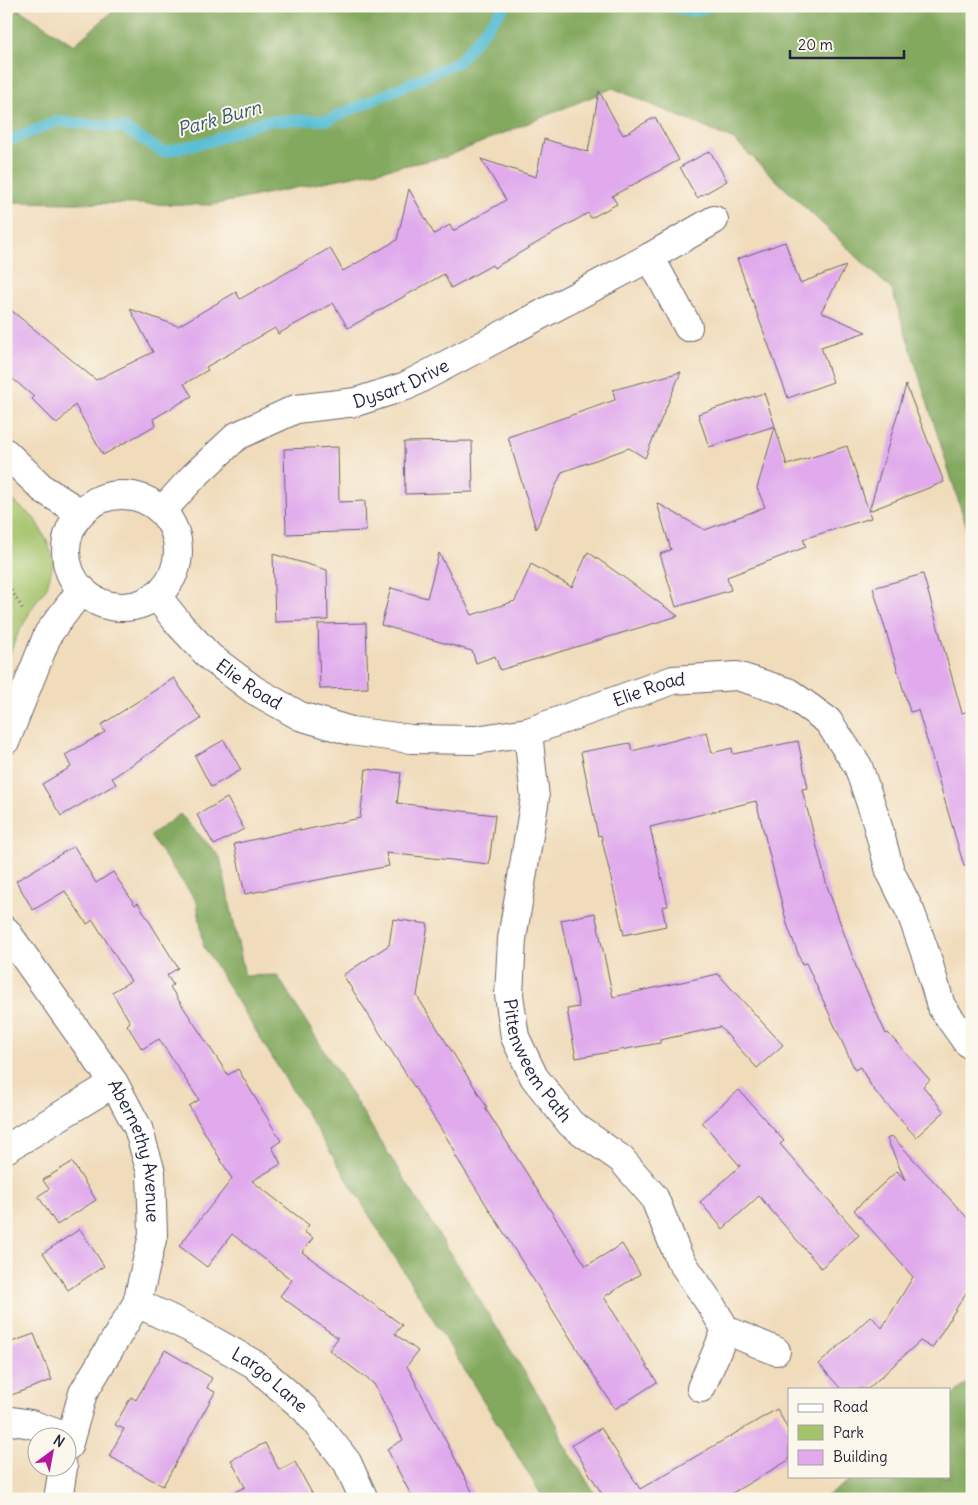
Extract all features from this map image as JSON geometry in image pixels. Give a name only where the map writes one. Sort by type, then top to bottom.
[{"type":"street","name":"Dysart Drive","points":[[162,511],[194,476],[237,436],[296,410],[356,402],[406,386],[650,257],[714,220]]},
{"type":"street","points":[[650,257],[688,327]]},
{"type":"street","points":[[6,454],[43,489],[81,513]]},
{"type":"street","points":[[114,495],[134,496],[162,511],[173,527],[178,546],[176,566],[168,583],[161,591],[145,602],[126,607],[107,605],[88,596],[75,582],[67,564],[66,544],[72,526],[81,513],[96,501],[114,495]]},
{"type":"street","points":[[6,740],[48,634],[82,588]]},
{"type":"street","name":"Elie Road","points":[[156,594],[179,624],[210,657],[254,690],[300,716],[351,731],[411,739],[476,740],[528,732],[673,680],[737,676],[788,692],[828,721],[858,766],[875,816],[890,871],[910,913],[927,958],[941,1006],[966,1042],[972,1046]]},
{"type":"street","name":"Pittenweem Path","points":[[528,732],[535,798],[512,939],[509,995],[515,1037],[534,1077],[571,1124],[621,1160],[654,1197],[679,1258],[726,1330]]},
{"type":"street","name":"Abernethy Avenue","points":[[6,931],[114,1083],[138,1128],[152,1172],[153,1235],[138,1303],[83,1393],[72,1428]]},
{"type":"street","points":[[6,1150],[114,1083]]},
{"type":"street","name":"Largo Lane","points":[[138,1303],[190,1328],[254,1364],[306,1410],[346,1462],[364,1499]]},
{"type":"street","points":[[701,1388],[726,1330],[776,1350]]},
{"type":"street","points":[[6,1420],[31,1424],[39,1428]]},
{"type":"street","points":[[58,1499],[61,1478]]},
{"type":"path","points":[[967,1499],[972,1495]]},
{"type":"green space","points":[[119,6],[972,6],[972,544],[892,290],[734,140],[613,88],[446,157],[212,205],[6,202],[6,23],[18,9],[74,45]]},
{"type":"green space","points":[[6,495],[34,518],[47,541],[54,561],[47,587],[32,608],[16,638],[6,664]]},
{"type":"green space","points":[[180,814],[220,857],[245,976],[277,975],[558,1426],[562,1441],[598,1499],[544,1499],[204,947],[197,902],[150,836]]},
{"type":"green space","points":[[972,1379],[972,1499],[823,1499],[853,1478],[950,1478],[950,1397]]},
{"type":"building","points":[[599,91],[623,135],[655,117],[679,160],[612,196],[617,204],[591,218],[588,213],[494,268],[492,265],[451,288],[444,274],[348,328],[333,303],[278,334],[275,328],[206,367],[208,370],[184,384],[192,396],[153,419],[156,425],[103,455],[75,405],[57,424],[32,399],[34,397],[6,373],[6,306],[96,380],[153,352],[130,309],[178,326],[236,292],[240,299],[330,248],[343,271],[397,240],[409,189],[434,234],[450,225],[453,231],[506,200],[481,159],[536,177],[544,139],[588,152]]},
{"type":"building","points":[[710,151],[727,181],[697,198],[680,167]]},
{"type":"building","points":[[785,242],[800,283],[846,266],[821,312],[866,332],[821,347],[833,382],[788,398],[737,259]]},
{"type":"building","points":[[681,372],[645,458],[629,448],[562,472],[536,529],[508,437],[615,400],[613,390]]},
{"type":"building","points":[[906,385],[944,482],[869,511]]},
{"type":"building","points":[[764,393],[775,426],[709,447],[698,414]]},
{"type":"building","points":[[775,427],[787,465],[847,446],[871,518],[803,539],[806,547],[727,577],[731,590],[676,607],[660,554],[671,550],[657,503],[705,530],[765,507],[757,488]]},
{"type":"building","points":[[472,441],[473,492],[405,494],[404,442]]},
{"type":"building","points":[[338,447],[339,502],[365,501],[366,531],[286,534],[284,449]]},
{"type":"building","points":[[588,552],[678,616],[500,670],[495,656],[476,663],[472,651],[381,625],[391,588],[427,598],[439,553],[472,615],[515,601],[531,564],[572,587]]},
{"type":"building","points":[[273,554],[327,570],[328,620],[275,622]]},
{"type":"building","points":[[923,574],[962,713],[972,710],[972,865],[964,866],[918,710],[910,712],[873,588]]},
{"type":"building","points":[[366,623],[368,688],[320,689],[318,624]]},
{"type":"building","points":[[174,678],[201,719],[112,778],[116,784],[61,816],[42,784],[71,767],[65,755],[105,732],[101,725]]},
{"type":"building","points":[[707,732],[712,753],[732,748],[733,754],[798,741],[808,788],[802,789],[827,886],[858,972],[886,1034],[888,1033],[930,1080],[923,1086],[944,1112],[916,1137],[873,1089],[860,1067],[855,1070],[806,963],[802,964],[787,924],[756,801],[650,827],[668,906],[662,907],[666,926],[624,935],[601,835],[598,836],[581,752],[630,743],[632,751]]},
{"type":"building","points":[[224,740],[241,770],[211,787],[195,756]]},
{"type":"building","points":[[366,769],[401,773],[397,803],[495,815],[489,864],[386,853],[389,866],[245,894],[234,844],[360,818]]},
{"type":"building","points":[[227,798],[244,829],[214,845],[197,815]]},
{"type":"building","points":[[74,846],[96,883],[113,872],[135,905],[138,903],[178,968],[167,975],[173,985],[170,987],[228,1075],[238,1069],[281,1141],[272,1147],[281,1164],[252,1181],[309,1225],[304,1232],[313,1238],[302,1252],[402,1325],[395,1334],[418,1351],[407,1366],[476,1499],[413,1499],[387,1449],[403,1440],[374,1384],[329,1350],[338,1338],[280,1296],[292,1280],[232,1234],[207,1267],[179,1246],[232,1179],[189,1106],[199,1100],[159,1039],[142,1049],[127,1025],[130,1022],[112,992],[131,981],[93,920],[87,924],[65,891],[33,910],[16,881]]},
{"type":"building","points":[[595,913],[613,997],[718,974],[783,1045],[757,1068],[720,1027],[660,1040],[660,1043],[576,1058],[567,1009],[579,1007],[561,920]]},
{"type":"building","points":[[393,919],[428,924],[417,996],[487,1107],[485,1108],[586,1266],[622,1244],[640,1274],[604,1297],[657,1382],[615,1409],[343,975],[389,945]]},
{"type":"building","points":[[739,1090],[784,1141],[780,1144],[859,1235],[821,1268],[759,1196],[723,1229],[700,1202],[740,1166],[702,1122]]},
{"type":"building","points":[[892,1136],[972,1223],[972,1283],[932,1348],[920,1341],[869,1388],[840,1388],[819,1364],[871,1316],[882,1328],[913,1277],[854,1210],[897,1171],[905,1180],[887,1139]]},
{"type":"building","points":[[72,1162],[96,1200],[57,1225],[38,1196],[49,1189],[43,1180]]},
{"type":"building","points":[[80,1229],[104,1266],[68,1290],[43,1253]]},
{"type":"building","points":[[34,1334],[52,1380],[6,1397],[6,1344]]},
{"type":"building","points":[[165,1350],[212,1378],[207,1388],[215,1392],[163,1486],[109,1456],[124,1429],[115,1425],[131,1397],[136,1400]]},
{"type":"building","points":[[777,1409],[788,1429],[788,1461],[722,1499],[605,1499],[572,1445],[601,1428],[640,1489]]},
{"type":"building","points":[[265,1443],[279,1470],[295,1462],[315,1499],[221,1499],[245,1487],[231,1460]]},
{"type":"waterway","name":"Park Burn","points":[[6,142],[57,121],[124,128],[163,152],[211,141],[264,121],[328,120],[458,62],[505,6]]},
{"type":"waterway","name":"Park Burn","points":[[667,6],[693,11],[712,6]]}]
